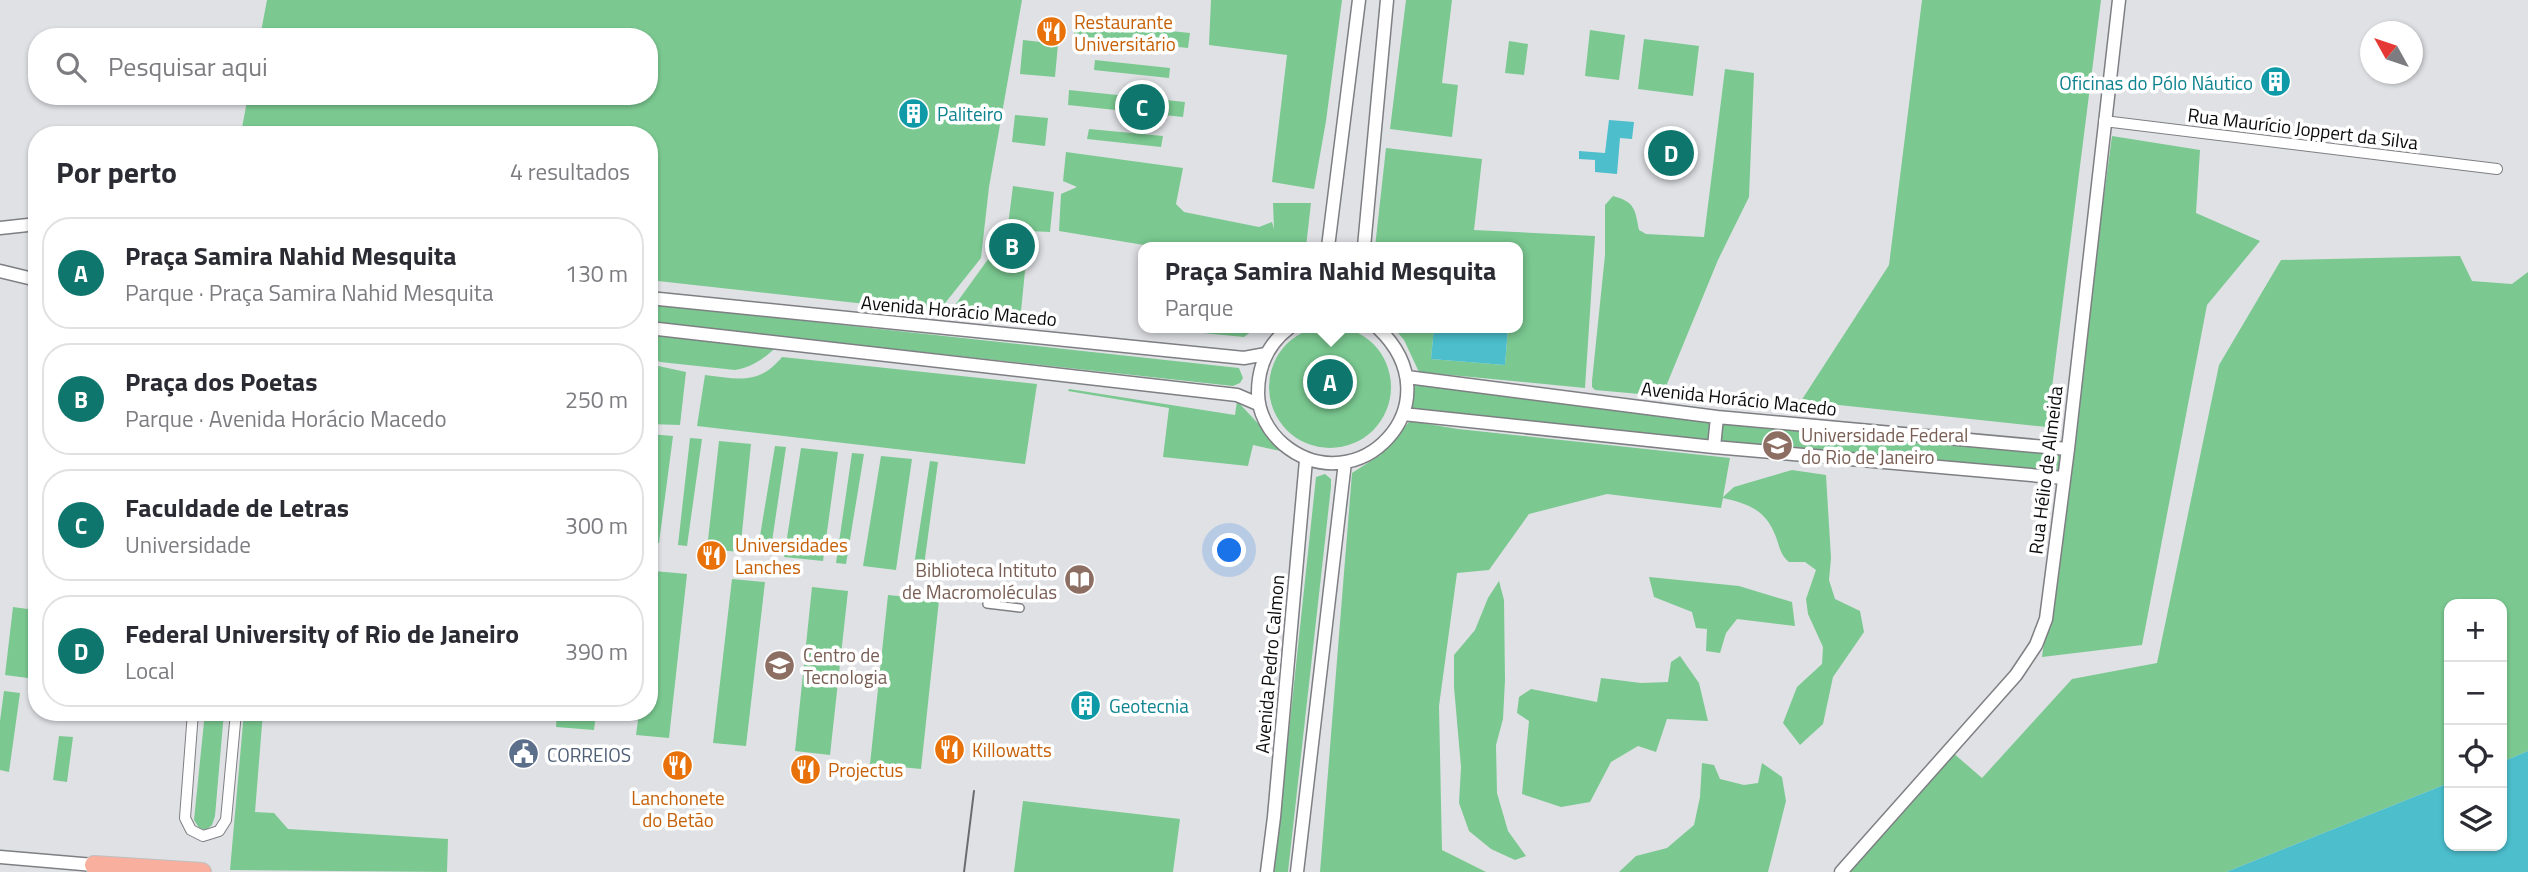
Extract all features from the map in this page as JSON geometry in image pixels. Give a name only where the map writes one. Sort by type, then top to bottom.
[{"type":"highway","points":[[94,865],[113,872]]},
{"type":"highway","points":[[94,865],[202,872]]},
{"type":"street","points":[[1329,242],[1359,0]]},
{"type":"street","points":[[1364,242],[1387,0]]},
{"type":"street","name":"Rua Hélio de Almeida","points":[[1841,872],[2015,676],[2036,645],[2046,619],[2119,0]]},
{"type":"street","name":"Rua Maurício Joppert da Silva","points":[[2104,121],[2497,169]]},
{"type":"street","points":[[0,228],[28,225]]},
{"type":"street","points":[[0,271],[28,278]]},
{"type":"street","name":"Avenida Horácio Macedo","points":[[658,299],[1244,358],[1266,354]]},
{"type":"street","points":[[658,329],[1237,395],[1258,404]]},
{"type":"street","points":[[1282,333],[1266,354],[1258,377],[1258,404],[1276,438],[1306,460],[1328,463],[1364,457],[1394,432],[1404,414],[1408,377],[1402,358],[1392,341],[1383,333]]},
{"type":"street","name":"Avenida Horácio Macedo","points":[[1408,377],[1717,417],[2068,449]]},
{"type":"street","points":[[1404,414],[1714,447],[2064,478]]},
{"type":"street","points":[[1714,447],[1717,417]]},
{"type":"street","name":"Avenida Pedro Calmon","points":[[1267,872],[1306,460]]},
{"type":"street","points":[[1297,872],[1345,462]]},
{"type":"street","points":[[987,604],[1020,608]]},
{"type":"street","points":[[192,721],[185,818],[191,830],[204,836],[215,833],[226,820],[235,721]]},
{"type":"street","points":[[0,857],[94,865]]},
{"type":"green space","points":[[267,0],[1022,0],[989,187],[981,258],[938,312],[658,281],[658,126],[242,126],[246,105],[658,105],[658,28],[262,28]]},
{"type":"green space","points":[[1211,0],[1342,0],[1314,189],[1272,182],[1287,55],[1209,45]]},
{"type":"green space","points":[[1406,0],[1452,0],[1442,83],[1458,85],[1452,137],[1390,129]]},
{"type":"green space","points":[[1922,0],[2101,0],[2047,427],[1801,401],[1889,265]]},
{"type":"green space","points":[[1075,21],[1190,33],[1188,48],[1074,36]]},
{"type":"green space","points":[[1590,30],[1625,35],[1619,80],[1585,76]]},
{"type":"green space","points":[[1644,39],[1699,46],[1693,96],[1638,89]]},
{"type":"green space","points":[[1023,40],[1058,44],[1055,77],[1020,74]]},
{"type":"green space","points":[[1509,41],[1528,44],[1524,75],[1505,73]]},
{"type":"green space","points":[[1095,60],[1170,68],[1169,78],[1094,70]]},
{"type":"green space","points":[[1725,69],[1754,73],[1749,197],[1718,260],[1662,396],[1595,390],[1592,381],[1605,255],[1605,205],[1613,196],[1626,201],[1633,207],[1639,230],[1646,234],[1704,237]]},
{"type":"green space","points":[[1069,90],[1185,102],[1183,117],[1068,105]]},
{"type":"green space","points":[[1015,115],[1048,118],[1045,146],[1012,142]]},
{"type":"green space","points":[[1089,129],[1163,136],[1161,147],[1087,139]]},
{"type":"green space","points":[[2112,136],[2200,150],[2196,213],[2260,241],[2207,305],[2142,645],[2042,657]]},
{"type":"green space","points":[[1386,148],[1482,159],[1474,230],[1595,236],[1585,388],[1419,372],[1398,333],[1434,333],[1431,359],[1505,365],[1508,333],[1523,333],[1523,242],[1376,242]]},
{"type":"green space","points":[[1066,152],[1183,168],[1176,204],[1184,212],[1259,227],[1272,222],[1274,229],[1273,203],[1311,203],[1307,242],[1138,244],[1059,231],[1061,194],[1077,187],[1063,181]]},
{"type":"green space","points":[[1013,186],[1054,192],[1050,232],[1029,231],[1021,311],[955,305],[999,244],[1000,233],[1007,233]]},
{"type":"green space","points":[[2460,256],[2472,281],[2512,284],[2528,272],[2528,751],[2507,760],[2507,599],[2444,599],[2444,785],[2226,872],[1847,872],[1952,752],[1982,778],[2072,679],[2157,663],[2219,365],[2281,260]]},
{"type":"green space","points":[[658,305],[1239,368],[1243,378],[1233,386],[658,323]]},
{"type":"green space","points":[[658,333],[778,345],[759,361],[735,370],[660,362]]},
{"type":"green space","points":[[1203,333],[1249,333],[1244,337]]},
{"type":"green space","points":[[1302,333],[1358,333],[1381,353],[1390,375],[1390,399],[1381,421],[1364,438],[1342,447],[1318,447],[1296,438],[1279,421],[1270,399],[1273,364],[1287,344]]},
{"type":"green space","points":[[782,357],[1037,384],[1025,464],[697,426],[705,375],[738,378],[756,376]]},
{"type":"green space","points":[[658,366],[686,372],[680,425],[658,424]]},
{"type":"green space","points":[[1407,377],[2068,449],[2064,478],[1404,414]]},
{"type":"green space","points":[[1069,389],[1235,415],[1237,401],[1285,452],[1253,445],[1248,466],[1163,457],[1169,408],[1068,391]]},
{"type":"green space","points":[[1410,421],[1458,429],[1730,458],[1723,497],[1734,487],[1792,470],[1826,475],[1831,558],[1829,580],[1835,599],[1860,611],[1864,632],[1833,677],[1823,724],[1800,745],[1783,723],[1797,687],[1822,664],[1823,647],[1808,614],[1806,599],[1816,570],[1805,562],[1789,562],[1786,559],[1772,528],[1762,514],[1741,503],[1723,498],[1721,508],[1607,494],[1529,514],[1489,570],[1457,573],[1439,706],[1442,850],[1486,872],[1320,872],[1352,473],[1380,455]]},
{"type":"green space","points":[[658,435],[673,436],[658,543]]},
{"type":"green space","points":[[690,438],[702,439],[687,546],[678,545]]},
{"type":"green space","points":[[719,441],[751,444],[740,552],[707,549]]},
{"type":"green space","points":[[775,446],[786,447],[770,555],[757,554]]},
{"type":"green space","points":[[801,448],[838,452],[823,561],[784,557]]},
{"type":"green space","points":[[852,453],[864,454],[846,564],[836,563]]},
{"type":"green space","points":[[881,456],[912,459],[896,570],[863,566]]},
{"type":"green space","points":[[930,461],[938,462],[923,573],[913,572]]},
{"type":"green space","points":[[1325,474],[1331,479],[1331,487],[1288,872],[1274,872],[1316,477]]},
{"type":"green space","points":[[658,571],[687,574],[669,738],[636,735],[638,721],[658,721]]},
{"type":"green space","points":[[1649,577],[1739,586],[1792,602],[1795,626],[1737,619],[1726,633],[1720,653],[1706,651],[1707,629],[1696,628],[1692,612],[1654,597]]},
{"type":"green space","points":[[732,579],[765,582],[746,746],[713,743]]},
{"type":"green space","points":[[1499,581],[1504,600],[1505,680],[1503,719],[1496,745],[1497,793],[1508,831],[1526,856],[1515,860],[1491,849],[1469,831],[1459,803],[1461,767],[1454,655],[1475,630],[1488,598]]},
{"type":"green space","points":[[812,587],[848,591],[830,755],[795,751]]},
{"type":"green space","points":[[888,595],[939,600],[921,769],[870,764]]},
{"type":"green space","points":[[13,607],[28,609],[28,678],[5,675]]},
{"type":"green space","points":[[1680,656],[1699,683],[1708,721],[1667,719],[1656,752],[1638,746],[1611,762],[1590,802],[1561,807],[1522,794],[1529,721],[1517,713],[1519,697],[1531,689],[1597,702],[1601,678],[1641,683],[1668,682],[1671,662]]},
{"type":"green space","points":[[4,691],[20,693],[9,772],[0,770],[0,721]]},
{"type":"green space","points":[[204,721],[223,721],[215,816],[212,825],[206,830],[199,828],[194,820]]},
{"type":"green space","points":[[243,721],[262,721],[255,812],[274,813],[288,829],[448,839],[447,872],[230,870]]},
{"type":"green space","points":[[556,721],[595,721],[594,730],[556,727]]},
{"type":"green space","points":[[59,736],[73,737],[67,782],[53,780]]},
{"type":"green space","points":[[1702,763],[1714,765],[1720,779],[1744,785],[1758,783],[1762,763],[1782,777],[1786,801],[1768,872],[1619,872],[1636,856],[1667,848],[1694,825],[1700,797]]},
{"type":"green space","points":[[1023,801],[1180,819],[1173,872],[1014,872]]},
{"type":"water","points":[[1609,120],[1634,122],[1632,139],[1620,138],[1617,174],[1595,172],[1595,160],[1579,159],[1579,151],[1605,153]]},
{"type":"water","points":[[1434,333],[1508,333],[1505,365],[1431,359]]},
{"type":"water","points":[[2528,751],[2528,872],[2226,872],[2444,785],[2444,851],[2507,851],[2507,760]]},
{"type":"tram line","points":[[964,872],[974,791]]},
{"type":"place","name":"Restaurante Universitário","points":[[1051,32]]},
{"type":"place","name":"Oficinas do Pólo Náutico","points":[[2276,82]]},
{"type":"place","name":"Faculdade de Letras","points":[[1142,107]]},
{"type":"place","name":"Paliteiro","points":[[914,113]]},
{"type":"place","name":"Federal University of Rio de Janeiro","points":[[1671,153]]},
{"type":"place","name":"Praça dos Poetas","points":[[1012,246]]},
{"type":"place","name":"Praça Samira Nahid Mesquita","points":[[1330,382]]},
{"type":"place","name":"Universidade Federal do Rio de Janeiro","points":[[1778,445]]},
{"type":"place","name":"Universidades Lanches","points":[[712,555]]},
{"type":"place","name":"Biblioteca Intituto de Macromoléculas","points":[[1080,580]]},
{"type":"place","name":"Centro de Tecnologia","points":[[780,665]]},
{"type":"place","name":"Geotecnia","points":[[1086,705]]},
{"type":"place","name":"Killowatts","points":[[949,749]]},
{"type":"place","name":"CORREIOS","points":[[524,754]]},
{"type":"place","name":"Lanchonete do Betão","points":[[678,766]]},
{"type":"place","name":"Projectus","points":[[805,769]]}]
